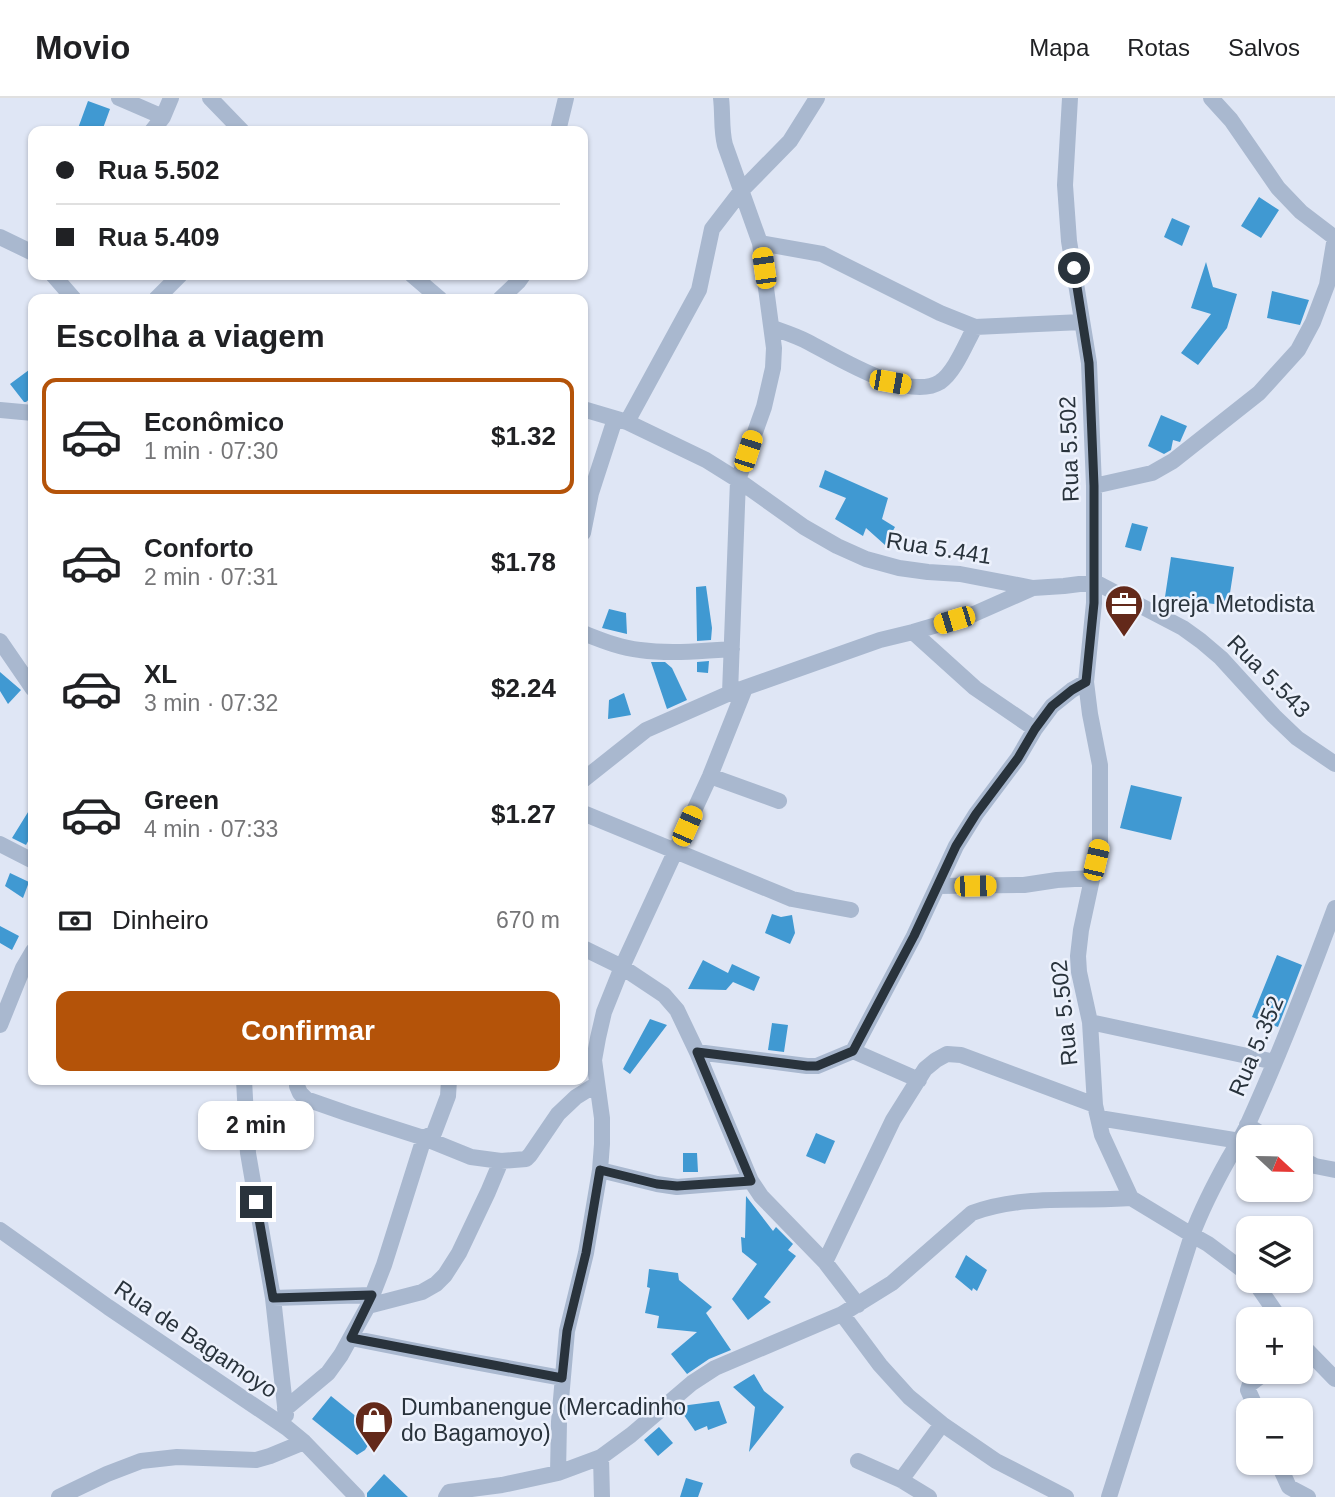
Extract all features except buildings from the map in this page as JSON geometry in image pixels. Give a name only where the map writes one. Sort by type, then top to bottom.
[{"type":"street","points":[[119,98],[163,117]]},
{"type":"street","points":[[156,126],[171,98]]},
{"type":"street","points":[[210,98],[237,126]]},
{"type":"street","points":[[559,126],[566,98]]},
{"type":"street","points":[[558,1473],[567,1331],[586,1253],[600,1170],[602,1118],[594,1060],[598,1038],[604,1012],[622,967],[710,776],[738,690],[732,649],[738,480],[764,407],[775,348],[760,243],[722,134],[722,98]]},
{"type":"street","points":[[588,508],[591,493],[621,420],[699,290],[712,229],[742,190],[790,141],[817,98]]},
{"type":"street","name":"Rua 5.502","points":[[1070,98],[1065,185],[1069,241],[1089,363],[1094,486],[1095,582],[1086,682],[1100,765],[1100,842],[1078,956],[1090,1022],[1097,1111],[1102,1135],[1131,1198]]},
{"type":"street","points":[[1094,486],[1152,473],[1173,461],[1259,393],[1298,350],[1316,316],[1327,285],[1335,242],[1278,188],[1231,120],[1211,98]]},
{"type":"street","points":[[0,237],[28,251]]},
{"type":"street","points":[[760,243],[822,254],[940,313],[975,327],[1082,323]]},
{"type":"street","points":[[58,280],[70,294]]},
{"type":"street","points":[[161,294],[175,280]]},
{"type":"street","points":[[418,280],[434,294]]},
{"type":"street","points":[[505,294],[519,280]]},
{"type":"street","points":[[1327,285],[1335,303]]},
{"type":"street","points":[[772,328],[806,340],[833,356],[890,382],[931,386],[949,374],[975,327]]},
{"type":"street","points":[[0,410],[28,413]]},
{"type":"street","name":"Rua 5.441","points":[[588,410],[621,420],[706,460],[804,527],[866,559],[898,568],[960,574],[1033,588]]},
{"type":"street","points":[[588,776],[646,730],[738,690],[880,640],[974,614],[1033,588],[1095,582]]},
{"type":"street","name":"Rua 5.543","points":[[1095,582],[1183,628],[1201,641],[1221,657],[1274,716],[1297,737],[1335,764]]},
{"type":"street","points":[[913,632],[975,688],[1035,729]]},
{"type":"street","points":[[588,635],[638,650],[671,652],[732,649]]},
{"type":"street","points":[[0,641],[28,682]]},
{"type":"street","points":[[697,1052],[817,1066],[853,1051],[914,936],[964,833],[1052,706],[1086,682]]},
{"type":"street","points":[[710,776],[779,801]]},
{"type":"street","points":[[588,815],[792,899],[851,910]]},
{"type":"street","points":[[0,844],[28,858]]},
{"type":"street","points":[[938,886],[1024,885],[1092,878]]},
{"type":"street","name":"Rua 5.352","points":[[1247,1125],[1310,976],[1335,908]]},
{"type":"street","points":[[588,950],[622,967],[664,995],[677,1010],[751,1181],[761,1196],[825,1262],[858,1305]]},
{"type":"street","points":[[0,1025],[28,960]]},
{"type":"street","points":[[1090,1022],[1275,1062]]},
{"type":"street","points":[[853,1051],[919,1080]]},
{"type":"street","points":[[825,1262],[893,1120],[925,1069],[947,1054],[961,1055],[1097,1111],[1236,1140]]},
{"type":"street","points":[[297,1085],[306,1099],[424,1138],[471,1157],[501,1161],[526,1158],[530,1155],[558,1114],[576,1097],[597,1084]]},
{"type":"street","points":[[244,1085],[248,1153],[273,1298],[287,1428]]},
{"type":"street","points":[[285,1409],[328,1373],[351,1338],[370,1301],[424,1138],[434,1133],[448,1096],[449,1085]]},
{"type":"street","name":"Rua 5.352","points":[[1192,1235],[1202,1207],[1236,1147]]},
{"type":"street","points":[[273,1298],[370,1301],[422,1292],[436,1284],[445,1275],[458,1253],[501,1161]]},
{"type":"street","points":[[1313,1165],[1335,1170]]},
{"type":"street","points":[[600,1170],[657,1184],[677,1186],[751,1181]]},
{"type":"street","points":[[446,1497],[449,1492],[502,1485],[558,1473],[601,1457],[692,1383],[715,1368],[858,1305],[892,1283],[972,1213],[989,1207],[1019,1201],[1131,1198],[1208,1244],[1236,1266]]},
{"type":"street","name":"Rua de Bagamoyo","points":[[0,1230],[287,1428],[357,1497]]},
{"type":"street","points":[[1109,1497],[1192,1235]]},
{"type":"street","points":[[842,1314],[894,1381],[942,1424],[996,1461],[1066,1497]]},
{"type":"street","points":[[351,1338],[562,1378]]},
{"type":"street","points":[[1313,1358],[1335,1379]]},
{"type":"street","points":[[901,1480],[942,1424]]},
{"type":"street","points":[[59,1497],[141,1461],[177,1457],[256,1460],[304,1442]]},
{"type":"street","points":[[601,1457],[602,1497]]},
{"type":"street","points":[[858,1461],[901,1480],[929,1497]]},
{"type":"street","points":[[1284,1475],[1289,1487],[1308,1497]]},
{"type":"place","name":"Igreja Metodista","points":[[1124,638]]},
{"type":"place","name":"Dumbanengue (Mercadinho do Bagamoyo)","points":[[374,1454]]},
{"type":"route","points":[[256,1202],[273,1298],[372,1295],[351,1338],[562,1378],[567,1331],[586,1253],[600,1170],[657,1184],[677,1186],[751,1181],[697,1052],[817,1066],[853,1051],[914,936],[956,846],[976,814],[1018,758],[1052,706],[1086,682],[1095,582],[1094,486],[1089,363],[1074,268]]}]
